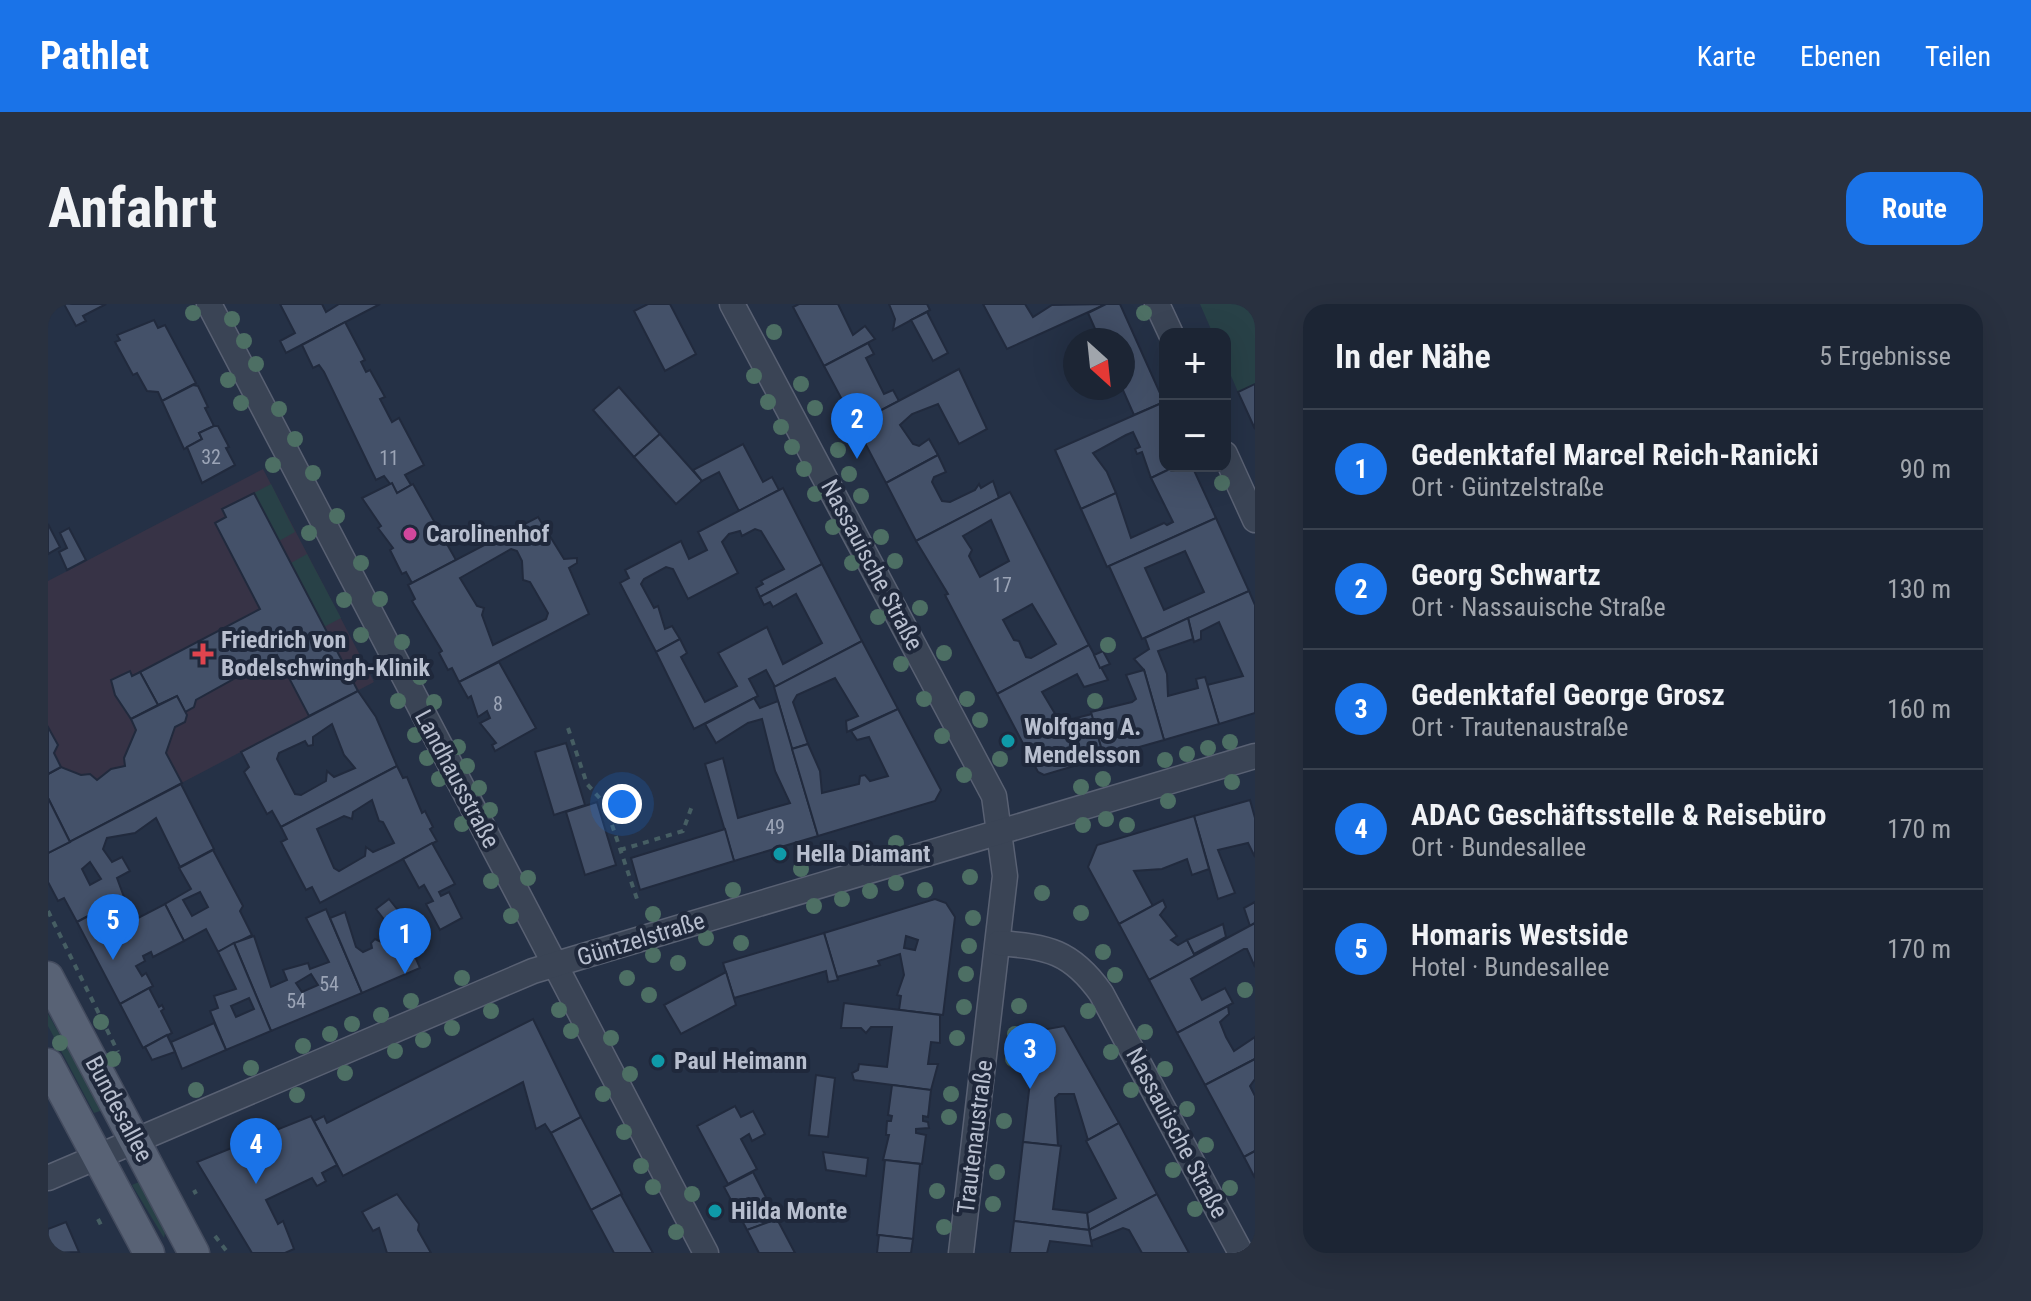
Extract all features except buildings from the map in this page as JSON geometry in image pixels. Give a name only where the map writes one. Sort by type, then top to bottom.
[{"type":"main road","name":"Bundesallee","points":[[48,977],[135,1140],[183,1249]]},
{"type":"main road","name":"Bundesallee","points":[[48,1064],[149,1253]]},
{"type":"street","name":"Landhausstraße","points":[[209,304],[706,1253]]},
{"type":"street","name":"Nassauische Straße","points":[[732,304],[989,784],[1001,830]]},
{"type":"street","points":[[1157,304],[1168,328]]},
{"type":"street","points":[[1231,467],[1255,520]]},
{"type":"street","name":"Güntzelstraße","points":[[48,1178],[555,965],[1255,756]]},
{"type":"street","name":"Trautenaustraße","points":[[961,1253],[999,943],[1005,876],[1001,830]]},
{"type":"street","name":"Nassauische Straße","points":[[999,943],[1042,947],[1065,955],[1087,973],[1101,993],[1241,1253]]},
{"type":"path","points":[[568,728],[587,784],[605,804],[638,902]]},
{"type":"path","points":[[620,850],[683,831],[693,803]]},
{"type":"path","points":[[48,911],[105,1020],[121,1059]]},
{"type":"path","points":[[98,1219],[101,1225]]},
{"type":"shaded area","name":"Friedrich von Bodelschwingh-Klinik","points":[[263,469],[374,682],[48,853],[48,581]]},
{"type":"green space","points":[[1200,304],[1255,304],[1255,384],[1238,392],[1231,376],[1231,328],[1210,328]]},
{"type":"green space","points":[[271,484],[295,532],[279,541],[254,493]]},
{"type":"green space","points":[[307,554],[341,618],[324,627],[291,563]]},
{"type":"green space","points":[[48,1014],[103,1110],[94,1113],[48,1026]]},
{"type":"green space","points":[[141,1181],[165,1233],[164,1238],[132,1185]]},
{"type":"place","name":"Georg Schwartz","points":[[857,459]]},
{"type":"place","name":"Carolinenhof","points":[[410,534]]},
{"type":"place","name":"Friedrich von Bodelschwingh-Klinik","points":[[203,654]]},
{"type":"place","name":"Wolfgang A. Mendelsson","points":[[1008,741]]},
{"type":"place","name":"Hella Diamant","points":[[780,854]]},
{"type":"place","name":"Homaris Westside","points":[[113,960]]},
{"type":"place","name":"Gedenktafel Marcel Reich-Ranicki","points":[[405,974]]},
{"type":"place","name":"Paul Heimann","points":[[658,1061]]},
{"type":"place","name":"Gedenktafel George Grosz","points":[[1030,1089]]},
{"type":"place","name":"ADAC Geschäftsstelle & Reisebüro","points":[[256,1184]]},
{"type":"place","name":"Hilda Monte","points":[[715,1211]]}]
